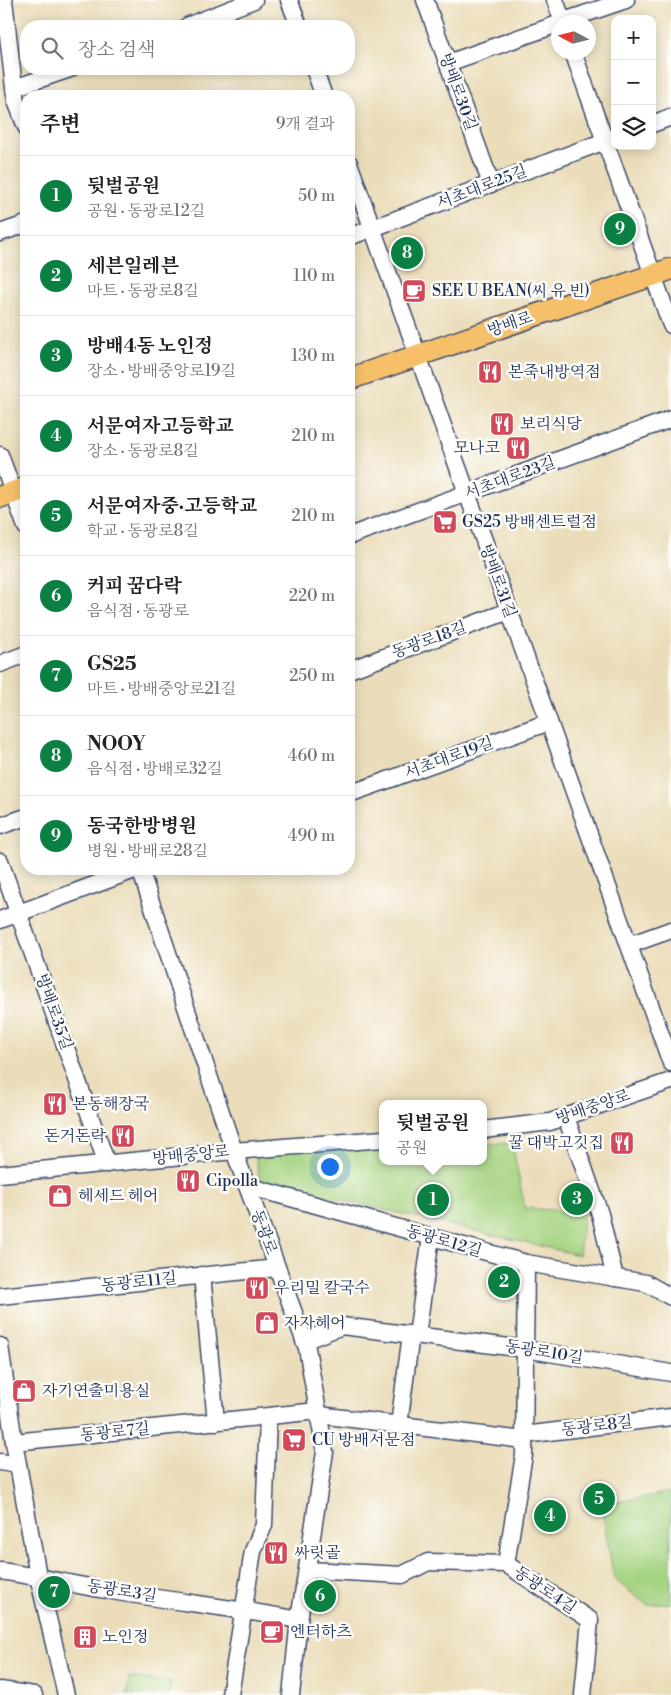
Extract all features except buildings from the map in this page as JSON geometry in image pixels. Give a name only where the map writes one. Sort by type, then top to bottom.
[{"type":"main road","name":"방배로","points":[[355,377],[662,272]]},
{"type":"street","points":[[4,0],[14,88],[20,112]]},
{"type":"street","points":[[202,20],[254,0]]},
{"type":"street","points":[[289,0],[297,20]]},
{"type":"street","name":"방배로30길","points":[[425,0],[491,184]]},
{"type":"street","points":[[555,0],[559,15]]},
{"type":"street","points":[[584,15],[626,0]]},
{"type":"street","points":[[448,63],[551,27]]},
{"type":"street","points":[[576,60],[610,139],[662,272],[671,325]]},
{"type":"street","points":[[14,88],[52,75]]},
{"type":"street","points":[[316,75],[322,90]]},
{"type":"street","points":[[656,123],[671,117]]},
{"type":"street","name":"서초대로25길","points":[[355,235],[610,139]]},
{"type":"street","name":"방배로31길","points":[[355,181],[629,945]]},
{"type":"street","points":[[0,233],[20,226]]},
{"type":"street","name":"서초대로23길","points":[[355,534],[671,419]]},
{"type":"street","points":[[0,455],[20,510]]},
{"type":"street","name":"동광로18길","points":[[355,668],[509,611]]},
{"type":"street","points":[[0,664],[20,656]]},
{"type":"street","name":"서초대로19길","points":[[355,792],[549,722]]},
{"type":"street","points":[[0,826],[20,818]]},
{"type":"street","name":"방배로35길","points":[[0,861],[108,1164]]},
{"type":"street","points":[[0,920],[121,875]]},
{"type":"street","name":"동광로","points":[[140,875],[234,1151],[307,1348],[325,1452],[299,1620],[291,1695]]},
{"type":"street","points":[[671,930],[629,945],[671,1064]]},
{"type":"street","name":"방배중앙로","points":[[487,1130],[550,1122],[671,1081]]},
{"type":"street","points":[[566,1117],[600,1214],[615,1278]]},
{"type":"street","name":"방배중앙로","points":[[0,1174],[234,1151],[379,1139]]},
{"type":"street","name":"동광로12길","points":[[247,1186],[526,1263],[646,1283],[671,1297]]},
{"type":"street","points":[[398,1425],[431,1237]]},
{"type":"street","points":[[506,1564],[524,1455],[526,1263]]},
{"type":"street","name":"동광로11길","points":[[0,1296],[277,1268]]},
{"type":"street","points":[[202,1275],[216,1422]]},
{"type":"street","name":"동광로10길","points":[[304,1341],[342,1326],[525,1349],[671,1373]]},
{"type":"street","points":[[0,1346],[14,1442],[38,1576],[66,1695]]},
{"type":"street","name":"동광로7길","points":[[14,1442],[318,1413]]},
{"type":"street","name":"동광로8길","points":[[318,1413],[398,1425],[524,1438],[671,1418]]},
{"type":"street","points":[[230,1695],[253,1552],[264,1525],[268,1417]]},
{"type":"street","points":[[0,1462],[18,1465]]},
{"type":"street","name":"동광로4길","points":[[308,1570],[402,1575],[428,1562],[506,1564],[590,1620],[583,1695]]},
{"type":"street","name":"동광로3길","points":[[0,1571],[38,1576],[106,1590],[299,1620]]},
{"type":"street","points":[[0,1690],[34,1695]]},
{"type":"green space","points":[[379,1142],[379,1165],[487,1165],[487,1144],[510,1143],[513,1148],[525,1208],[584,1212],[579,1255],[260,1181],[254,1149]]},
{"type":"green space","points":[[671,1492],[671,1603],[647,1605],[614,1579],[601,1505]]},
{"type":"green space","points":[[129,1677],[171,1682],[169,1695],[127,1695]]},
{"type":"place","name":"동국한방병원","points":[[620,229]]},
{"type":"place","name":"NOOY","points":[[407,253]]},
{"type":"place","name":"SEE U BEAN(씨 유 빈)","points":[[414,291]]},
{"type":"place","name":"본죽내방역점","points":[[490,372]]},
{"type":"place","name":"보리식당","points":[[502,424]]},
{"type":"place","name":"모나코","points":[[518,448]]},
{"type":"place","name":"GS25 방배센트럴점","points":[[445,522]]},
{"type":"place","name":"본동해장국","points":[[55,1104]]},
{"type":"place","name":"돈거돈락","points":[[123,1136]]},
{"type":"place","name":"꿀 대박고깃집","points":[[622,1143]]},
{"type":"place","name":"Cipolla","points":[[188,1181]]},
{"type":"place","name":"헤세드 헤어","points":[[60,1196]]},
{"type":"place","name":"방배4동 노인정","points":[[577,1199]]},
{"type":"place","name":"뒷벌공원","points":[[433,1200]]},
{"type":"place","name":"세븐일레븐","points":[[504,1282]]},
{"type":"place","name":"우리밀 칼국수","points":[[257,1288]]},
{"type":"place","name":"자자헤어","points":[[267,1323]]},
{"type":"place","name":"자기연출미용실","points":[[24,1391]]},
{"type":"place","name":"CU 방배서문점","points":[[294,1440]]},
{"type":"place","name":"서문여자중·고등학교","points":[[599,1499]]},
{"type":"place","name":"서문여자고등학교","points":[[550,1516]]},
{"type":"place","name":"싸릿골","points":[[276,1553]]},
{"type":"place","name":"GS25","points":[[54,1592]]},
{"type":"place","name":"커피 꿈다락","points":[[320,1596]]},
{"type":"place","name":"엔터하츠","points":[[272,1632]]},
{"type":"place","name":"노인정","points":[[85,1637]]}]
